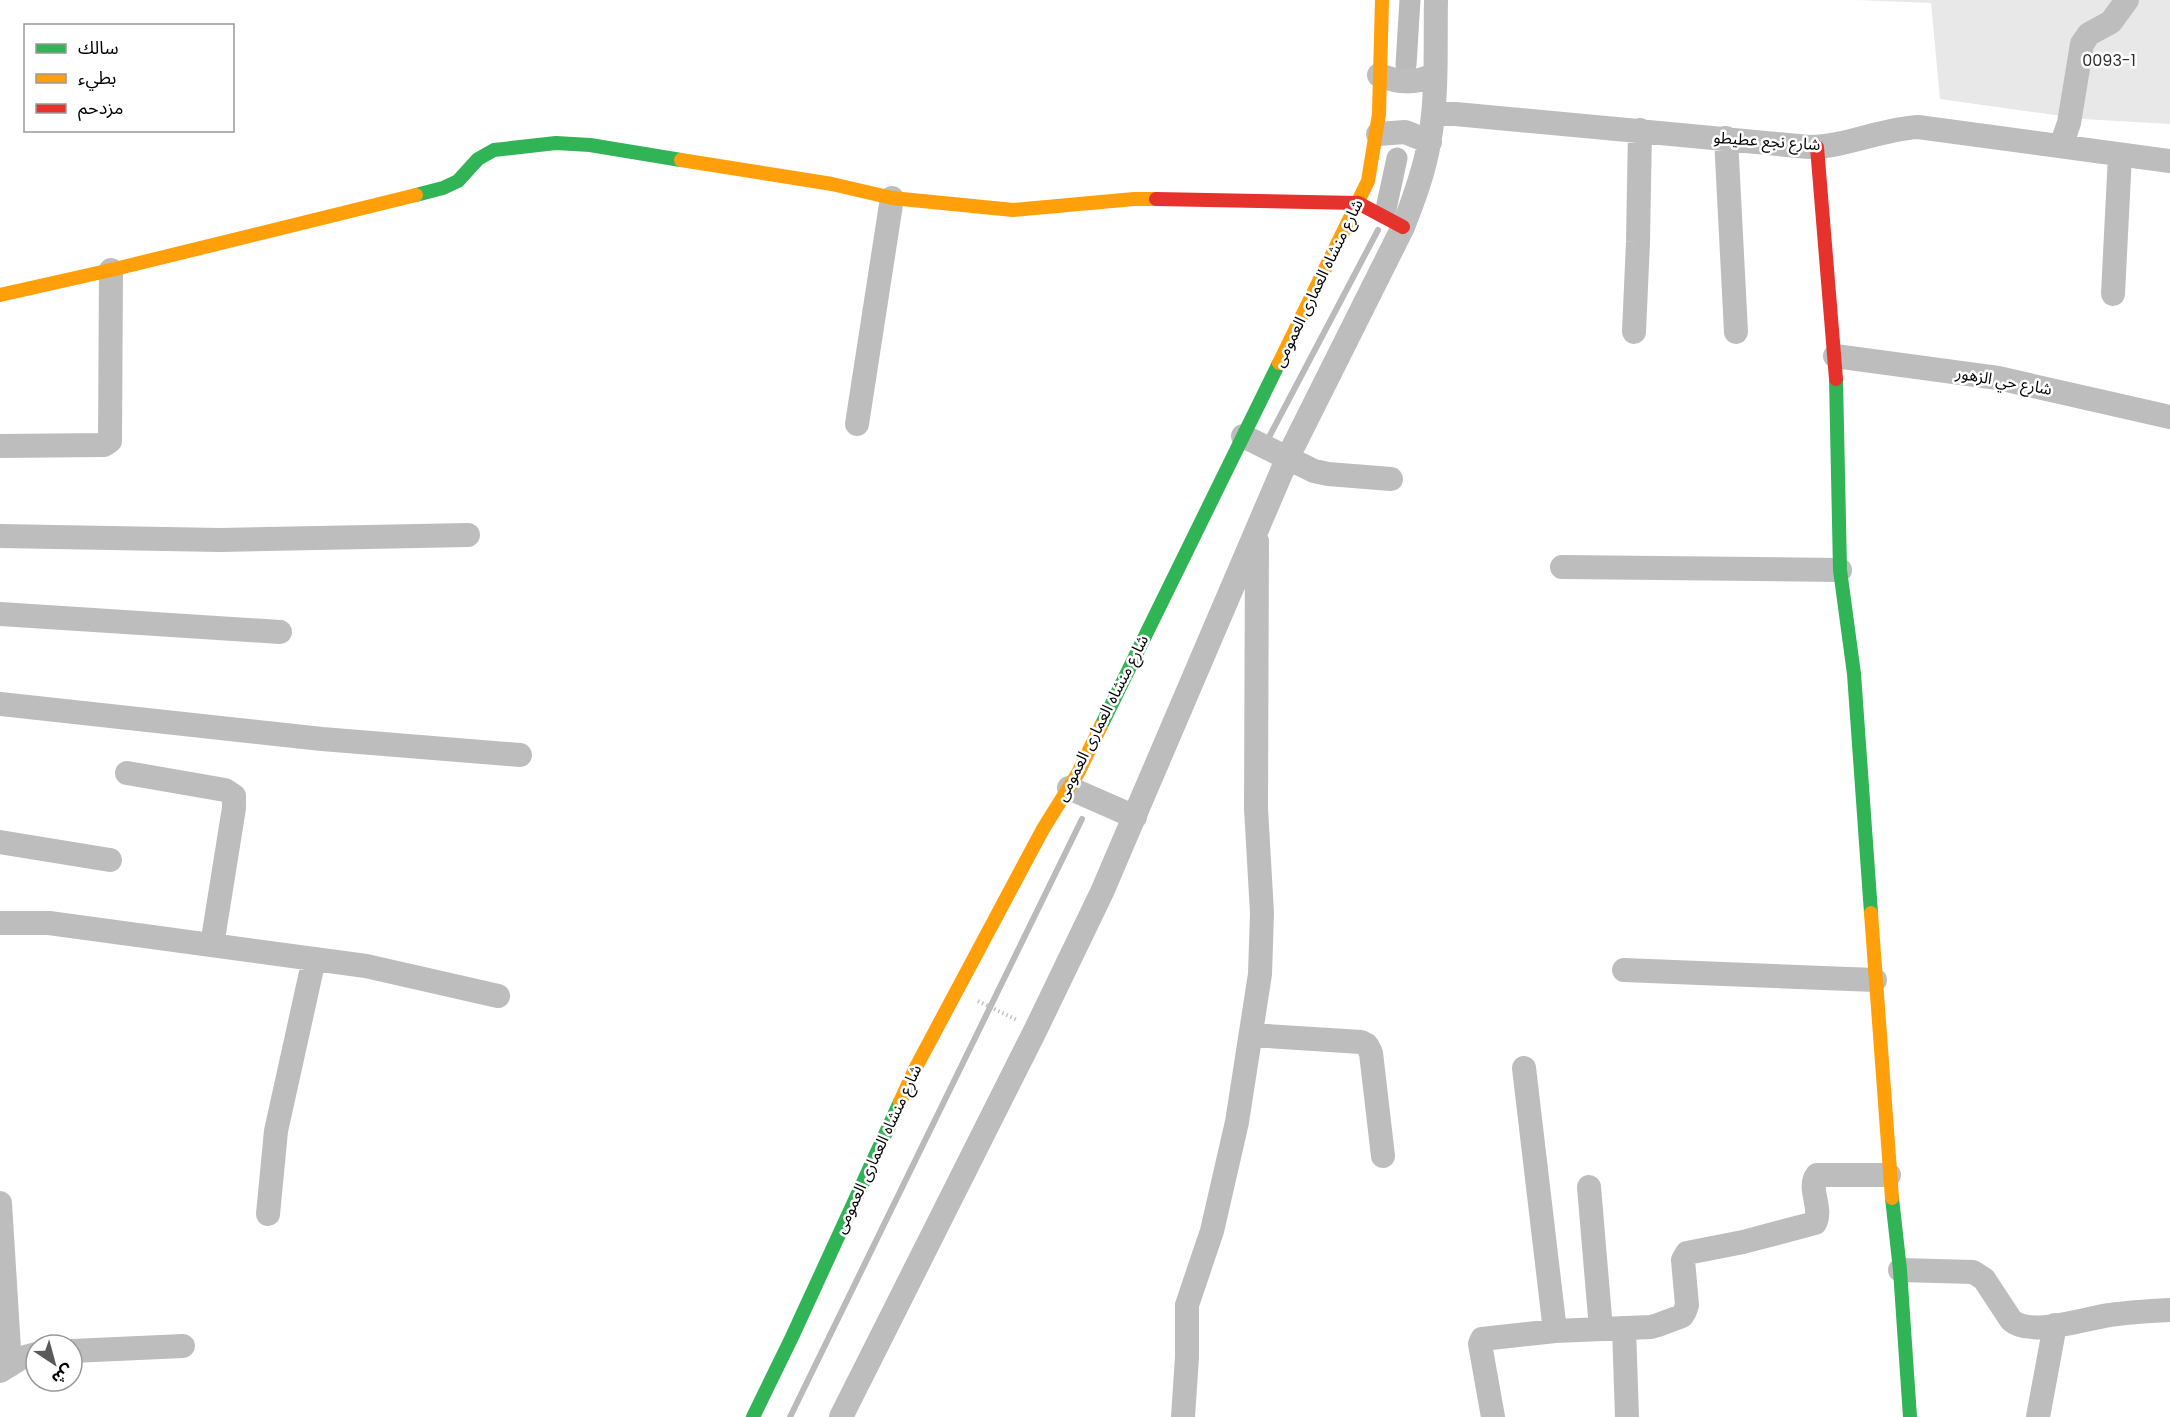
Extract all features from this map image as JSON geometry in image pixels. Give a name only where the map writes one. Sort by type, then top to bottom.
[{"type":"street","name":"شارع منشاه العمارى العمومى","points":[[753,1417],[915,1069],[1042,829],[1069,788],[1358,202],[1371,169],[1378,134],[1382,0]]},
{"type":"street","points":[[841,1417],[1067,966],[1136,817],[1288,457],[1403,226],[1420,180],[1430,142],[1434,112],[1436,0]]},
{"type":"street","points":[[2061,146],[2069,123],[2082,44],[2089,34],[2111,22],[2127,0]]},
{"type":"street","points":[[1379,75],[1407,82],[1421,81],[1434,75]]},
{"type":"street","name":"شارع نجع عطيطو","points":[[1434,112],[1817,147],[1893,130],[1918,127],[2170,161]]},
{"type":"street","points":[[1634,332],[1640,130]]},
{"type":"street","points":[[1378,134],[1405,132],[1430,142]]},
{"type":"street","points":[[1726,138],[1736,332]]},
{"type":"street","points":[[0,295],[443,188],[458,181],[478,159],[494,150],[556,142],[832,184],[892,198],[1013,210],[1134,199],[1358,202],[1403,226]]},
{"type":"street","points":[[1817,147],[1835,356],[1840,570],[1854,674],[1889,1175],[1900,1270],[1910,1417]]},
{"type":"street","points":[[2113,294],[2120,155]]},
{"type":"street","points":[[857,424],[892,198]]},
{"type":"street","points":[[0,446],[104,445],[110,441],[111,270]]},
{"type":"street","name":"شارع حي الزهور","points":[[1835,356],[2008,380],[2170,417]]},
{"type":"street","points":[[1243,436],[1314,471],[1391,479]]},
{"type":"street","points":[[1182,1417],[1187,1357],[1187,1305],[1212,1231],[1237,1122],[1260,974],[1262,923],[1256,808],[1257,530]]},
{"type":"street","points":[[0,536],[220,540],[468,535]]},
{"type":"street","points":[[1562,567],[1840,570]]},
{"type":"street","points":[[0,614],[280,632]]},
{"type":"street","points":[[0,704],[322,739],[520,755]]},
{"type":"street","points":[[127,773],[225,790],[234,796],[212,945]]},
{"type":"street","points":[[1069,788],[1136,817]]},
{"type":"street","points":[[0,842],[110,860]]},
{"type":"street","points":[[0,923],[49,923],[314,959],[395,972],[498,996]]},
{"type":"street","points":[[268,1214],[276,1131],[314,959]]},
{"type":"street","points":[[1624,970],[1875,980]]},
{"type":"street","points":[[1251,1035],[1361,1042],[1367,1045],[1371,1053],[1383,1156]]},
{"type":"street","points":[[1524,1068],[1555,1331]]},
{"type":"street","points":[[1493,1417],[1480,1341],[1485,1338],[1555,1331],[1652,1327],[1682,1316],[1687,1305],[1683,1260],[1687,1253],[1743,1242],[1815,1223],[1818,1215],[1814,1183],[1817,1175],[1889,1175]]},
{"type":"street","points":[[1589,1186],[1627,1417]]},
{"type":"street","points":[[0,1203],[5,1368]]},
{"type":"street","points":[[1900,1270],[1973,1272],[1984,1279],[2017,1326],[2030,1328],[2111,1314],[2170,1310]]},
{"type":"street","points":[[2038,1417],[2055,1325]]},
{"type":"street","points":[[84,1351],[183,1346]]},
{"type":"street","points":[[5,1368],[24,1357]]},
{"type":"path","points":[[969,996],[1015,1019]]},
{"type":"green space","name":"0093-1","points":[[1857,0],[2170,0],[2170,124],[2083,119],[1940,99],[1931,3]]},
{"type":"waterway","points":[[1406,65],[1410,0]]},
{"type":"waterway","points":[[1386,209],[1397,158]]},
{"type":"waterway","points":[[1268,439],[1378,230]]},
{"type":"waterway","points":[[790,1417],[1082,819]]},
{"type":"traffic: fast","points":[[416,195],[443,188],[458,181],[478,159],[494,150],[556,143],[590,145],[681,160]]},
{"type":"traffic: fast","points":[[1101,726],[1279,363]]},
{"type":"traffic: fast","points":[[1836,379],[1840,570],[1854,674],[1871,913]]},
{"type":"traffic: fast","points":[[753,1417],[900,1102]]},
{"type":"traffic: fast","points":[[1892,1198],[1900,1270],[1910,1417]]},
{"type":"traffic: slow","points":[[1279,363],[1368,181],[1379,114],[1382,0]]},
{"type":"traffic: slow","points":[[681,160],[832,184],[892,198],[1013,210],[1156,199]]},
{"type":"traffic: slow","points":[[0,295],[416,195]]},
{"type":"traffic: slow","points":[[900,1102],[915,1069],[1043,829],[1078,773],[1101,726]]},
{"type":"traffic: slow","points":[[1871,913],[1892,1198]]},
{"type":"traffic: jam","points":[[1817,147],[1836,379]]},
{"type":"traffic: jam","points":[[1156,199],[1358,203],[1403,227]]}]
